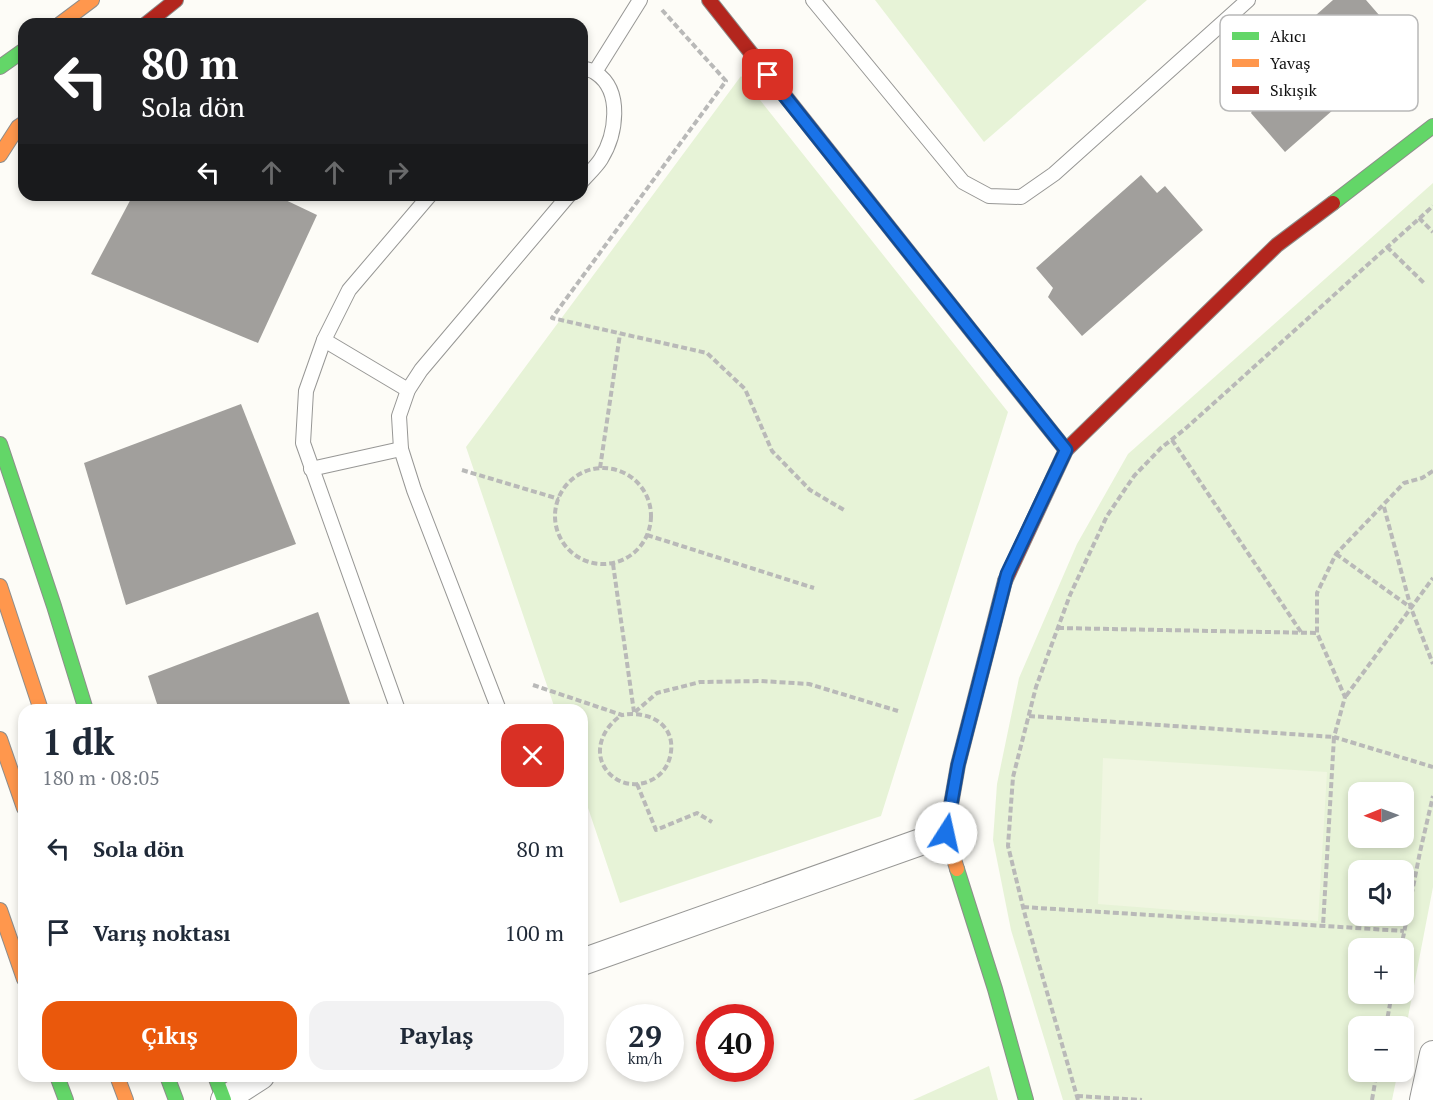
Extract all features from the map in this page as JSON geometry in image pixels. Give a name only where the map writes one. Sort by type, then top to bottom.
[{"type":"main road","points":[[68,18],[92,0]]},
{"type":"main road","points":[[154,18],[176,0]]},
{"type":"main road","points":[[709,0],[1066,450]]},
{"type":"main road","points":[[0,67],[18,54]]},
{"type":"main road","points":[[1026,1100],[995,989],[946,833],[958,765],[1007,574],[1066,450],[1277,245],[1433,126]]},
{"type":"main road","points":[[0,155],[18,127]]},
{"type":"main road","points":[[0,444],[84,704]]},
{"type":"main road","points":[[0,586],[39,704]]},
{"type":"main road","points":[[0,739],[18,791]]},
{"type":"main road","points":[[0,910],[18,962]]},
{"type":"main road","points":[[59,1082],[66,1100]]},
{"type":"main road","points":[[119,1082],[126,1100]]},
{"type":"main road","points":[[169,1082],[176,1100]]},
{"type":"main road","points":[[216,1082],[224,1100]]},
{"type":"street","points":[[588,960],[946,833]]},
{"type":"street","points":[[1423,1100],[1433,1054]]},
{"type":"street","points":[[224,1100],[252,1082]]},
{"type":"lane","points":[[588,174],[601,159],[611,135],[615,106],[609,87],[589,70],[640,0]]},
{"type":"lane","points":[[813,0],[963,182],[989,196],[1021,197],[1054,174],[1220,25]]},
{"type":"lane","points":[[1231,15],[1248,0]]},
{"type":"lane","points":[[396,704],[303,443],[306,391],[324,340],[349,290],[425,201]]},
{"type":"lane","points":[[497,704],[414,490],[401,449],[399,416],[408,390],[422,370],[564,201]]},
{"type":"lane","points":[[324,340],[408,390]]},
{"type":"lane","points":[[311,469],[401,449]]},
{"type":"path","points":[[661,8],[726,81],[552,318],[707,353],[745,389],[772,450],[810,490],[844,510]]},
{"type":"path","points":[[1142,1100],[1077,1098],[1023,907],[1008,846],[1013,777],[1036,687],[1070,596],[1107,516],[1134,476],[1161,448],[1433,206]]},
{"type":"path","points":[[1419,218],[1433,232]]},
{"type":"path","points":[[1387,247],[1425,284]]},
{"type":"path","points":[[600,468],[620,334]]},
{"type":"path","points":[[1172,440],[1301,633]]},
{"type":"path","points":[[600,468],[617,470],[631,477],[642,489],[649,503],[651,519],[647,535],[639,548],[627,558],[613,564],[597,564],[582,560],[569,551],[560,538],[555,523],[555,507],[559,499],[561,492],[571,480],[585,471],[600,468]]},
{"type":"path","points":[[462,470],[559,499]]},
{"type":"path","points":[[1345,697],[1317,633],[1317,593],[1336,554],[1404,483],[1422,478],[1433,471]]},
{"type":"path","points":[[1384,506],[1411,608],[1433,664]]},
{"type":"path","points":[[647,535],[814,588]]},
{"type":"path","points":[[1336,554],[1411,608]]},
{"type":"path","points":[[613,564],[634,712]]},
{"type":"path","points":[[1323,926],[1334,737],[1345,697],[1433,578]]},
{"type":"path","points":[[1058,628],[1317,633]]},
{"type":"path","points":[[634,712],[657,693],[700,682],[761,681],[809,684],[898,711]]},
{"type":"path","points":[[533,685],[622,715]]},
{"type":"path","points":[[634,712],[646,714],[666,729],[670,740],[669,763],[654,780],[637,784],[621,782],[611,776],[604,767],[600,755],[600,743],[604,731],[612,721],[622,715],[634,712]]},
{"type":"path","points":[[1029,716],[1334,737],[1433,768]]},
{"type":"path","points":[[637,784],[656,830],[697,813],[712,822]]},
{"type":"path","points":[[1403,938],[1433,796]]},
{"type":"path","points":[[1023,907],[1404,931]]},
{"type":"path","points":[[1372,1100],[1375,1082]]},
{"type":"green space","points":[[875,0],[1147,0],[984,142]]},
{"type":"green space","points":[[741,76],[1008,412],[881,816],[620,903],[588,808],[588,704],[553,704],[466,447]]},
{"type":"green space","points":[[1433,183],[1433,887],[1414,986],[1414,938],[1348,938],[1348,1004],[1411,1004],[1408,1016],[1348,1016],[1348,1082],[1396,1082],[1392,1100],[1063,1100],[1011,930],[993,840],[997,784],[1019,678],[1077,544],[1128,454]]},
{"type":"green space","points":[[1103,758],[1327,772],[1318,921],[1098,904]]},
{"type":"green space","points":[[989,1066],[998,1100],[913,1100]]},
{"type":"building","points":[[1333,0],[1366,0],[1379,15],[1316,15]]},
{"type":"building","points":[[1252,111],[1332,111],[1285,152],[1251,113]]},
{"type":"building","points":[[1141,175],[1157,193],[1165,186],[1203,230],[1082,336],[1048,297],[1053,288],[1036,268]]},
{"type":"building","points":[[130,201],[288,201],[317,215],[258,343],[91,274]]},
{"type":"building","points":[[241,404],[296,544],[126,605],[84,463]]},
{"type":"building","points":[[318,612],[350,704],[157,704],[148,676]]},
{"type":"traffic: fast","points":[[0,67],[18,54]]},
{"type":"traffic: fast","points":[[1333,203],[1433,126]]},
{"type":"traffic: fast","points":[[0,444],[84,704]]},
{"type":"traffic: fast","points":[[957,869],[995,989],[1026,1100]]},
{"type":"traffic: fast","points":[[59,1082],[66,1100]]},
{"type":"traffic: fast","points":[[169,1082],[176,1100]]},
{"type":"traffic: fast","points":[[217,1082],[224,1100]]},
{"type":"traffic: slow","points":[[68,18],[92,0]]},
{"type":"traffic: slow","points":[[0,155],[18,127]]},
{"type":"traffic: slow","points":[[1003,371],[1066,450]]},
{"type":"traffic: slow","points":[[957,869],[946,833],[958,765],[1005,581]]},
{"type":"traffic: slow","points":[[0,586],[39,704]]},
{"type":"traffic: slow","points":[[0,739],[18,791]]},
{"type":"traffic: slow","points":[[0,910],[18,962]]},
{"type":"traffic: slow","points":[[119,1082],[126,1100]]},
{"type":"traffic: jam","points":[[154,18],[176,0]]},
{"type":"traffic: jam","points":[[709,0],[1003,371]]},
{"type":"traffic: jam","points":[[1005,581],[1066,450],[1277,245],[1333,203]]},
{"type":"route","points":[[768,75],[1066,450],[1007,574],[958,765],[946,833]]}]
